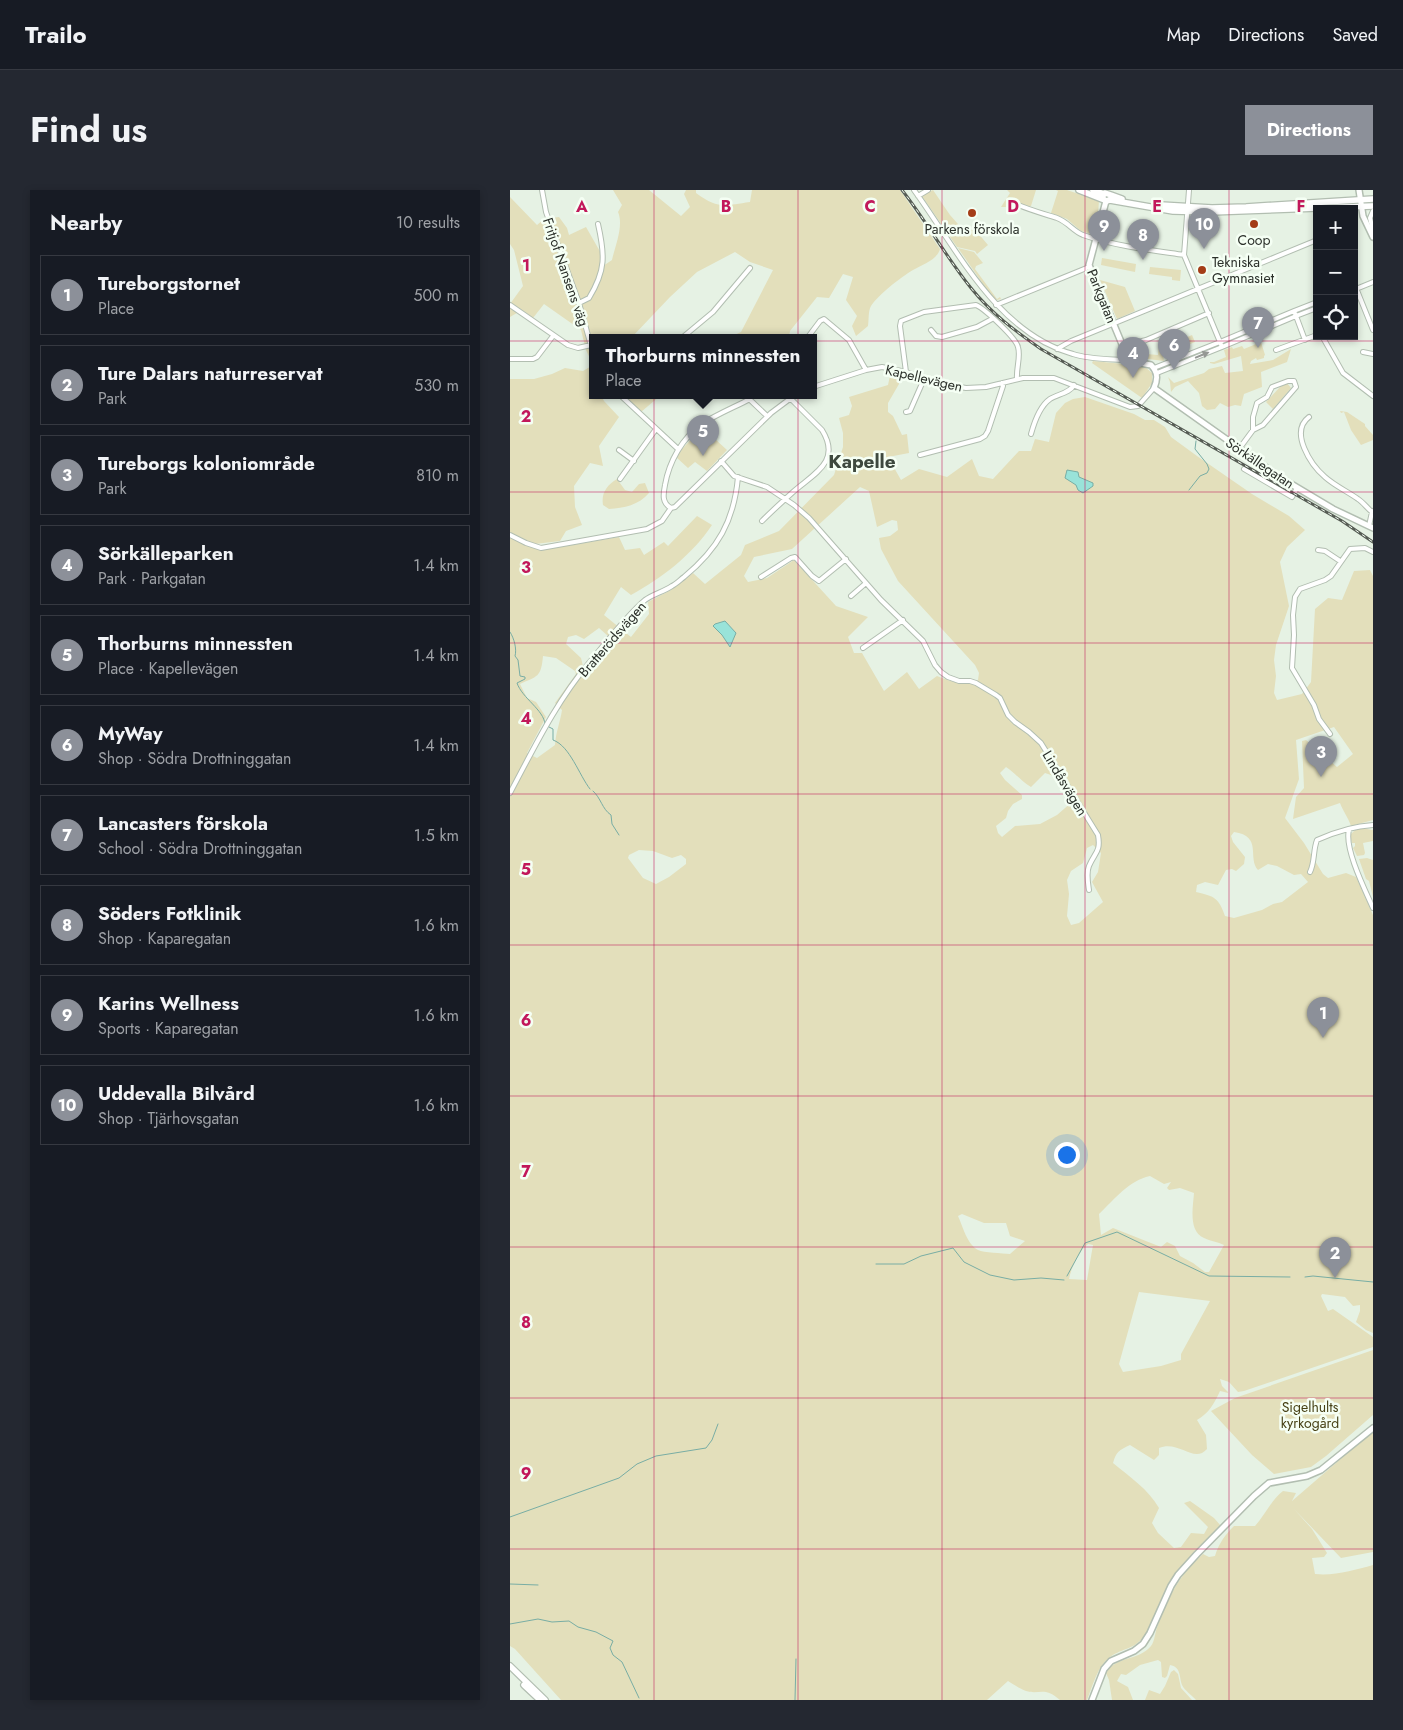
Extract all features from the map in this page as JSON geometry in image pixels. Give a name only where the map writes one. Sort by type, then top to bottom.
[{"type":"main road","points":[[1079,190],[1146,207],[1188,210],[1228,212],[1373,206]]},
{"type":"main road","points":[[1093,190],[1107,198]]},
{"type":"main road","points":[[1188,210],[1373,199]]},
{"type":"main road","points":[[510,1666],[545,1700]]},
{"type":"main road","points":[[510,1671],[540,1700]]},
{"type":"street","name":"Fritjof Nansens väg","points":[[542,190],[546,212],[589,339]]},
{"type":"street","points":[[914,190],[978,284],[996,305],[1018,324],[1057,349],[1080,356],[1122,360]]},
{"type":"street","points":[[918,196],[928,190]]},
{"type":"street","points":[[1189,190],[1184,255],[1221,344]]},
{"type":"street","points":[[1359,190],[1364,221],[1373,237]]},
{"type":"street","name":"Parkgatan","points":[[1107,198],[1089,267],[1129,360],[1147,363],[1156,371]]},
{"type":"street","points":[[1011,201],[1014,204],[1066,221],[1078,233],[1095,239],[1184,255]]},
{"type":"street","points":[[1373,211],[1370,218],[1373,230]]},
{"type":"street","points":[[578,303],[589,298],[603,267],[604,250],[598,224]]},
{"type":"street","points":[[1057,349],[1313,242]]},
{"type":"street","points":[[996,305],[1089,267]]},
{"type":"street","points":[[687,334],[713,312],[750,268]]},
{"type":"street","points":[[1358,289],[1373,282]]},
{"type":"street","points":[[1357,295],[1373,330]]},
{"type":"street","points":[[1154,388],[1157,382],[1156,371],[1295,314],[1313,304]]},
{"type":"street","points":[[510,305],[568,346],[585,348],[589,346]]},
{"type":"street","points":[[906,372],[900,326],[904,319],[924,312],[974,305],[979,306],[1007,330],[1017,343],[1019,352],[1016,378]]},
{"type":"street","points":[[1295,314],[1313,309]]},
{"type":"street","points":[[1123,346],[1146,340],[1209,313]]},
{"type":"street","points":[[1295,314],[1305,340]]},
{"type":"street","points":[[931,330],[936,336],[942,337],[977,327],[992,318]]},
{"type":"street","points":[[810,334],[820,321],[824,319],[849,340],[866,370]]},
{"type":"street","points":[[510,359],[533,359],[537,357],[552,336]]},
{"type":"street","points":[[1276,350],[1313,337]]},
{"type":"street","points":[[1324,340],[1343,373],[1373,396]]},
{"type":"street","points":[[1363,352],[1373,354]]},
{"type":"street","name":"Kapellevägen","points":[[817,387],[866,370],[882,367],[966,388],[986,387],[1016,378],[1047,377],[1062,380],[1130,407],[1138,406],[1154,388]]},
{"type":"street","points":[[906,412],[910,411],[924,379]]},
{"type":"street","points":[[1239,449],[1253,430],[1262,425],[1280,407],[1296,387],[1294,381],[1288,381],[1272,387],[1267,397],[1257,403],[1253,417],[1253,430]]},
{"type":"street","points":[[920,455],[985,436],[1003,386],[1002,383]]},
{"type":"street","points":[[1032,434],[1036,419],[1045,404],[1051,398],[1070,390],[1074,385]]},
{"type":"street","name":"Sörkällegatan","points":[[1154,388],[1297,488],[1333,510],[1371,527]]},
{"type":"street","points":[[624,399],[678,449]]},
{"type":"street","points":[[671,508],[666,505],[664,500],[667,473],[678,449],[701,424],[750,399],[767,416]]},
{"type":"street","points":[[510,535],[536,548],[575,543],[655,526],[671,508],[767,416],[789,399]]},
{"type":"street","points":[[762,521],[822,469],[827,461],[829,452],[826,437],[822,430],[791,399]]},
{"type":"street","points":[[1309,417],[1302,424],[1300,435],[1304,448],[1324,477],[1358,499],[1372,512],[1371,527]]},
{"type":"street","points":[[620,479],[656,429]]},
{"type":"street","points":[[619,450],[634,460]]},
{"type":"street","name":"Lindåsvägen","points":[[721,461],[734,476],[767,487],[786,499],[814,523],[881,600],[923,641],[941,672],[948,678],[976,683],[996,694],[1000,698],[1008,716],[1029,732],[1046,751],[1098,836],[1100,844],[1098,852],[1088,870],[1089,890]]},
{"type":"street","points":[[1244,469],[1292,496],[1297,488]]},
{"type":"street","name":"Bratterödsvägen","points":[[510,793],[547,723],[588,664],[644,601],[674,586],[697,566],[720,540],[732,509],[738,477]]},
{"type":"street","points":[[1330,734],[1319,720],[1312,700],[1293,670],[1293,615],[1296,597],[1300,589],[1328,579],[1340,561],[1352,548],[1365,548],[1373,552]]},
{"type":"street","points":[[1318,550],[1325,551],[1340,561]]},
{"type":"street","points":[[761,577],[795,557],[819,581],[846,560]]},
{"type":"street","points":[[851,596],[866,582]]},
{"type":"street","points":[[863,648],[903,620]]},
{"type":"street","points":[[1310,872],[1313,867],[1314,850],[1317,840],[1342,830],[1373,825]]},
{"type":"street","points":[[1349,830],[1347,839],[1352,856],[1373,908]]},
{"type":"street","points":[[1092,1700],[1104,1669],[1111,1661],[1134,1651],[1144,1644],[1178,1575],[1196,1554],[1254,1496],[1269,1483],[1307,1476],[1321,1470],[1373,1428]]},
{"type":"green space","points":[[613,190],[649,190],[681,216],[690,207],[684,194],[686,190],[696,190],[696,193],[710,202],[727,205],[750,202],[752,190],[900,190],[940,249],[933,259],[902,277],[879,296],[870,308],[868,326],[856,336],[852,326],[857,316],[846,300],[853,277],[843,274],[829,298],[817,297],[790,334],[737,334],[741,332],[773,270],[750,262],[735,252],[697,272],[635,334],[589,334],[589,356],[581,330],[544,304],[533,318],[522,310],[510,317],[510,304],[523,286],[514,250],[510,244],[510,197],[537,225],[544,219],[559,217],[567,228],[569,235],[586,227],[602,255],[600,268],[612,260],[620,230],[618,212],[622,205]]},
{"type":"green space","points":[[933,190],[950,215],[966,233],[978,226],[977,232],[988,245],[977,254],[975,251],[957,247],[922,196]]},
{"type":"green space","points":[[1007,190],[1036,190],[1031,206],[1023,205],[1010,197],[1006,200],[1007,207],[1001,207],[1010,193]]},
{"type":"green space","points":[[1056,190],[1067,190],[1099,201],[1098,214],[1091,234],[1081,231],[1067,219],[1051,213],[1058,191]]},
{"type":"green space","points":[[958,248],[974,252],[983,263],[976,266],[975,269],[997,299],[1000,297],[1001,299],[997,300],[992,297]]},
{"type":"green space","points":[[1102,258],[1136,264],[1135,272],[1101,265]]},
{"type":"green space","points":[[1150,267],[1181,270],[1180,281],[1172,280],[1172,277],[1149,274]]},
{"type":"green space","points":[[1100,280],[1125,287],[1135,311],[1117,319]]},
{"type":"green space","points":[[1181,334],[1183,339],[1192,335],[1195,342],[1173,351],[1167,338]]},
{"type":"green space","points":[[1166,339],[1171,351],[1163,355],[1164,361],[1132,357],[1131,355],[1134,353],[1158,355],[1159,343]]},
{"type":"green space","points":[[1261,342],[1265,355],[1264,358],[1257,360],[1256,358],[1250,364],[1273,360],[1291,349],[1287,362],[1261,372],[1262,387],[1244,394],[1241,406],[1228,407],[1220,403],[1215,409],[1207,410],[1202,406],[1199,393],[1188,381],[1175,387],[1171,392],[1168,377],[1174,383],[1204,373],[1209,369],[1222,366],[1225,373],[1243,371],[1241,356],[1214,364],[1210,362],[1226,357],[1224,350],[1242,346],[1244,349]]},
{"type":"green space","points":[[1093,361],[1144,366],[1152,373],[1152,383],[1142,398],[1092,363]]},
{"type":"green space","points":[[589,367],[589,399],[603,399],[619,417],[599,446],[603,466],[590,463],[574,486],[575,507],[582,525],[566,531],[560,541],[535,544],[510,534],[510,379],[534,379],[565,368],[583,371]]},
{"type":"green space","points":[[891,371],[898,373],[899,384],[888,403],[888,412],[893,416],[902,435],[907,434],[909,453],[888,457],[901,480],[919,469],[947,477],[972,459],[979,476],[993,479],[1019,451],[1031,451],[1035,439],[1049,442],[1056,413],[1065,403],[1073,399],[1085,397],[1134,414],[1145,420],[1154,420],[1165,427],[1171,437],[1197,456],[1252,494],[1289,516],[1305,530],[1287,547],[1280,562],[1289,606],[1276,645],[1274,660],[1276,676],[1274,693],[1277,700],[1302,694],[1311,682],[1315,609],[1328,598],[1342,600],[1354,571],[1370,570],[1373,576],[1373,820],[1351,826],[1340,803],[1293,819],[1296,797],[1304,788],[1302,741],[1306,740],[1337,767],[1353,754],[1334,727],[1296,740],[1299,779],[1285,818],[1304,843],[1323,874],[1328,878],[1346,873],[1356,877],[1373,915],[1373,1333],[1356,1322],[1360,1305],[1353,1306],[1345,1297],[1322,1294],[1321,1296],[1328,1311],[1333,1309],[1373,1337],[1373,1347],[1244,1391],[1238,1392],[1229,1382],[1220,1379],[1222,1386],[1229,1393],[1220,1391],[1211,1408],[1197,1420],[1206,1435],[1207,1449],[1202,1453],[1191,1453],[1166,1446],[1159,1448],[1159,1455],[1154,1460],[1130,1445],[1115,1456],[1113,1463],[1155,1501],[1159,1508],[1152,1523],[1158,1533],[1174,1548],[1181,1547],[1191,1533],[1204,1534],[1208,1527],[1184,1503],[1190,1501],[1214,1518],[1221,1526],[1182,1566],[1164,1593],[1151,1625],[1141,1640],[1110,1657],[1102,1666],[1087,1700],[1060,1700],[1050,1693],[1026,1691],[1008,1681],[987,1700],[561,1700],[515,1649],[510,1646],[510,536],[548,549],[619,537],[625,550],[640,548],[644,555],[664,542],[668,546],[697,516],[712,525],[686,556],[654,581],[631,595],[621,587],[604,615],[631,637],[649,614],[648,602],[671,590],[693,573],[705,584],[741,555],[745,545],[779,531],[834,475],[843,447],[843,433],[839,418],[849,415],[852,406],[849,397],[888,385]],"holes":[[[860,487],[869,491],[877,527],[892,520],[897,521],[898,530],[890,536],[879,538],[881,549],[898,581],[975,665],[979,673],[978,680],[958,683],[937,676],[919,689],[907,672],[884,691],[862,653],[854,653],[848,637],[868,617],[836,606],[794,560],[767,578],[748,582],[744,576],[754,557],[792,549]],[[725,621],[736,633],[730,647],[713,626]],[[599,628],[608,636],[583,666],[581,658],[566,644],[568,637],[576,635],[584,639]],[[543,656],[556,658],[575,671],[576,674],[555,703],[562,710],[555,745],[537,758],[527,753],[546,717],[536,702],[527,698],[520,684],[538,675]],[[1006,767],[1031,787],[1045,773],[1055,777],[1062,783],[1072,802],[1057,815],[1040,824],[1015,826],[1002,837],[998,833],[996,826],[1006,818],[1013,804],[1022,799],[1022,795],[1000,773]],[[1234,832],[1243,834],[1248,838],[1253,848],[1255,865],[1258,870],[1268,864],[1277,866],[1294,875],[1301,874],[1308,882],[1282,902],[1234,918],[1225,916],[1215,899],[1196,892],[1197,885],[1205,882],[1218,885],[1226,870],[1232,869],[1236,871],[1244,864],[1245,857],[1233,842],[1231,836]],[[1093,845],[1101,853],[1098,872],[1092,882],[1103,902],[1079,923],[1071,925],[1067,916],[1069,894],[1067,880],[1071,871],[1083,863],[1087,848]],[[639,850],[653,851],[672,858],[681,855],[686,859],[686,864],[656,884],[643,878],[628,858],[629,855]],[[1150,1176],[1164,1184],[1171,1182],[1167,1188],[1169,1190],[1180,1188],[1194,1193],[1193,1218],[1196,1230],[1204,1238],[1224,1245],[1209,1272],[1205,1272],[1180,1256],[1175,1246],[1167,1242],[1161,1247],[1113,1228],[1101,1235],[1099,1214],[1122,1191],[1135,1182]],[[962,1214],[984,1223],[1006,1223],[1010,1236],[1025,1241],[1010,1254],[989,1252],[978,1250],[971,1244],[958,1216]],[[1088,1244],[1093,1245],[1087,1280],[1069,1279],[1079,1255]],[[1139,1292],[1210,1301],[1181,1354],[1181,1360],[1161,1366],[1123,1372],[1119,1364]]]},
{"type":"green space","points":[[1287,383],[1291,388],[1273,409],[1266,402],[1280,387]]},
{"type":"green space","points":[[626,399],[656,399],[641,412]]},
{"type":"green space","points":[[1340,411],[1347,412],[1365,424],[1373,435],[1373,440],[1361,445],[1351,430],[1344,412],[1341,413]]},
{"type":"green space","points":[[697,433],[704,442],[709,443],[715,439],[727,450],[707,471],[695,462],[688,468],[676,457]]},
{"type":"green space","points":[[617,479],[625,490],[632,492],[639,484],[645,483],[649,493],[631,505],[609,509],[603,505],[604,493],[610,484]]},
{"type":"green space","points":[[1361,828],[1373,830],[1373,841],[1363,843],[1365,853],[1364,855],[1357,856],[1353,848],[1355,843],[1352,843],[1350,835],[1355,830]]},
{"type":"green space","points":[[1367,858],[1373,860],[1373,897],[1369,881],[1366,879],[1359,859]]},
{"type":"green space","name":"Sigelhults kyrkogård","points":[[1373,1350],[1373,1415],[1311,1467],[1274,1474],[1252,1455],[1211,1411],[1235,1398]]},
{"type":"green space","points":[[1373,1431],[1373,1552],[1341,1558],[1294,1509],[1312,1529],[1327,1553],[1324,1557],[1312,1558],[1315,1574],[1352,1571],[1373,1565],[1373,1700],[1196,1700],[1183,1687],[1179,1672],[1174,1666],[1170,1665],[1167,1676],[1165,1678],[1162,1677],[1161,1662],[1158,1660],[1140,1665],[1126,1675],[1121,1674],[1117,1681],[1128,1687],[1133,1700],[1112,1700],[1106,1673],[1115,1664],[1146,1651],[1151,1646],[1166,1605],[1187,1570],[1203,1554],[1209,1557],[1215,1556],[1218,1547],[1234,1526],[1255,1526],[1275,1498],[1283,1491],[1296,1493],[1292,1501]]},
{"type":"green space","points":[[1174,1670],[1178,1674],[1181,1688],[1192,1700],[1145,1700],[1149,1690],[1160,1694],[1171,1672]]},
{"type":"water","points":[[1067,470],[1078,472],[1079,477],[1093,483],[1093,486],[1083,493],[1078,490],[1076,485],[1065,478]]},
{"type":"water","points":[[725,621],[736,633],[730,647],[713,626]]},
{"type":"waterway","points":[[1189,490],[1200,476],[1207,473],[1209,469],[1195,449],[1196,441]]},
{"type":"waterway","points":[[510,632],[515,644],[515,656],[518,660],[520,676],[525,677],[525,679],[517,683],[523,694],[541,714],[545,724]]},
{"type":"waterway","points":[[549,727],[553,729],[553,740],[559,743],[569,754],[590,789]]},
{"type":"waterway","points":[[593,791],[611,815],[612,824],[619,835]]},
{"type":"waterway","points":[[1067,1276],[1085,1243],[1117,1232],[1209,1276],[1290,1277]]},
{"type":"waterway","points":[[876,1264],[904,1264],[921,1256],[953,1248],[964,1262],[990,1275],[1014,1280],[1041,1278],[1064,1280]]},
{"type":"waterway","points":[[1305,1277],[1313,1276],[1373,1282]]},
{"type":"waterway","points":[[510,1517],[619,1478],[637,1464],[656,1456],[706,1448],[712,1440],[718,1424]]},
{"type":"waterway","points":[[510,1584],[538,1585]]},
{"type":"waterway","points":[[510,1624],[538,1619],[552,1622],[569,1621],[578,1627],[596,1632],[613,1641],[610,1648],[613,1655],[622,1662],[639,1698]]},
{"type":"waterway","points":[[795,1700],[796,1659]]},
{"type":"railway","points":[[902,190],[971,288],[995,314],[1022,335],[1041,349],[1342,521],[1373,542]]},
{"type":"place","name":"Parkens förskola","points":[[972,213]]},
{"type":"place","name":"Coop","points":[[1254,224]]},
{"type":"place","name":"Uddevalla Bilvård","points":[[1204,249]]},
{"type":"place","name":"Karins Wellness","points":[[1104,251]]},
{"type":"place","name":"Söders Fotklinik","points":[[1143,260]]},
{"type":"place","name":"Tekniska Gymnasiet","points":[[1202,270]]},
{"type":"place","name":"Lancasters förskola","points":[[1258,348]]},
{"type":"place","name":"MyWay","points":[[1174,370]]},
{"type":"place","name":"Sörkälleparken","points":[[1133,378]]},
{"type":"place","name":"Thorburns minnessten","points":[[703,456]]},
{"type":"place","name":"Tureborgs koloniområde","points":[[1321,777]]},
{"type":"place","name":"Tureborgstornet","points":[[1323,1038]]},
{"type":"place","name":"Ture Dalars naturreservat","points":[[1335,1278]]},
{"type":"district","name":"Kapelle","points":[[862,461]]}]
